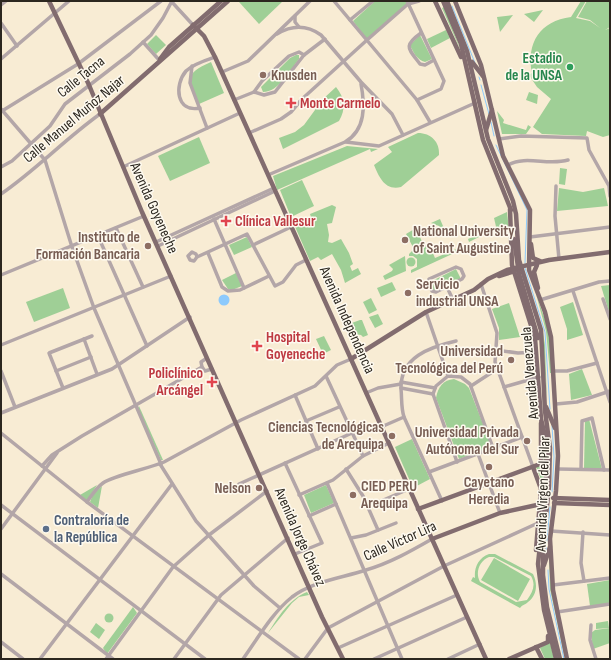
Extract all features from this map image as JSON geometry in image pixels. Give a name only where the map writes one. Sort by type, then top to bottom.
[{"type":"main road","name":"Avenida Goyeneche","points":[[49,1],[237,423]]},
{"type":"main road","points":[[159,59],[169,47],[222,3],[228,1]]},
{"type":"main road","name":"Avenida Venezuela","points":[[447,1],[468,53],[485,131],[513,202],[521,267],[540,330],[541,419],[546,440],[546,479],[538,564]]},
{"type":"main road","name":"Avenida Virgen del Pilar","points":[[454,1],[478,56],[499,139],[508,165],[529,206],[529,270],[550,330],[554,371],[558,469],[551,531],[551,546],[553,585],[566,659]]},
{"type":"main road","points":[[439,2],[443,18],[466,67]]},
{"type":"main road","name":"Avenida Venezuela","points":[[439,2],[461,44],[483,140],[510,209],[516,260],[537,330],[539,344],[538,363]]},
{"type":"main road","name":"Avenida Independencia","points":[[195,26],[208,42],[215,56],[486,659]]},
{"type":"main road","name":"Calle Manuel Muñoz Najar","points":[[100,114],[195,26]]},
{"type":"main road","points":[[468,53],[474,66],[484,78]]},
{"type":"main road","points":[[485,131],[492,110]]},
{"type":"main road","name":"Avenida Venezuela","points":[[510,209],[515,270],[533,327],[550,440],[550,466],[543,546],[543,568],[547,607],[560,659]]},
{"type":"main road","points":[[530,237],[533,260],[559,259],[610,252]]},
{"type":"main road","points":[[530,265],[537,265],[559,259]]},
{"type":"main road","points":[[351,359],[426,312],[474,290],[493,277],[549,260]]},
{"type":"main road","points":[[537,265],[534,272],[539,298]]},
{"type":"main road","points":[[545,406],[554,424],[557,445]]},
{"type":"main road","points":[[418,509],[540,464],[542,461],[541,419]]},
{"type":"main road","name":"Avenida Jorge Chávez","points":[[237,423],[343,659]]},
{"type":"main road","points":[[533,467],[544,494],[554,500],[610,505]]},
{"type":"main road","name":"Avenida Venezuela","points":[[541,489],[542,503],[538,523],[536,549],[540,585],[556,659]]},
{"type":"main road","points":[[554,500],[610,500]]},
{"type":"main road","name":"Calle Víctor Lira","points":[[432,539],[500,513],[554,500]]},
{"type":"main road","points":[[543,568],[551,546]]},
{"type":"main road","points":[[510,659],[548,642],[541,608],[540,585]]},
{"type":"main road","points":[[536,647],[542,659]]},
{"type":"street","points":[[1,5],[6,1]]},
{"type":"street","points":[[1,59],[69,1]]},
{"type":"street","points":[[161,1],[78,64],[2,111],[45,160],[72,248],[94,308],[160,463],[196,521],[245,574],[260,593],[280,608]]},
{"type":"street","name":"Avenida Independencia","points":[[171,1],[195,26]]},
{"type":"street","name":"Calle Tacna","points":[[1,167],[32,144],[50,126],[65,104],[143,42],[163,18],[171,1]]},
{"type":"street","points":[[222,72],[248,61],[310,1]]},
{"type":"street","points":[[334,1],[417,100],[430,122]]},
{"type":"street","points":[[350,20],[373,1]]},
{"type":"street","points":[[249,133],[280,119],[291,112],[302,99],[343,60],[408,3],[418,1]]},
{"type":"street","points":[[408,3],[421,33],[443,76],[444,85],[441,89],[417,100]]},
{"type":"street","points":[[295,16],[295,22],[298,27]]},
{"type":"street","points":[[1,23],[17,46]]},
{"type":"street","points":[[277,34],[285,30],[298,27],[313,30],[325,39],[361,82],[392,114],[403,135]]},
{"type":"street","points":[[421,33],[408,44],[409,50],[420,64],[425,65],[434,60]]},
{"type":"street","points":[[254,92],[264,94],[275,92],[304,55],[325,39]]},
{"type":"street","points":[[143,42],[159,59]]},
{"type":"street","points":[[234,100],[254,92],[262,81],[289,56],[299,52],[304,55]]},
{"type":"street","points":[[200,108],[192,110],[187,108],[179,95],[178,90],[182,77],[192,66],[215,56]]},
{"type":"street","points":[[192,66],[190,84],[207,128]]},
{"type":"street","points":[[268,174],[345,142],[356,133],[361,122],[364,100],[361,82]]},
{"type":"street","points":[[345,142],[380,146],[430,122],[475,103]]},
{"type":"street","points":[[123,167],[240,113]]},
{"type":"street","name":"Calle Manuel Muñoz Najar","points":[[1,194],[45,160],[73,134],[100,114]]},
{"type":"street","points":[[499,139],[521,136],[588,139],[589,150],[609,186],[610,196]]},
{"type":"street","points":[[508,165],[521,161],[558,162],[568,160]]},
{"type":"street","points":[[556,186],[554,213],[559,259]]},
{"type":"street","points":[[157,244],[274,190]]},
{"type":"street","points":[[1,275],[72,248],[144,216]]},
{"type":"street","points":[[214,218],[244,288]]},
{"type":"street","points":[[253,246],[291,227]]},
{"type":"street","points":[[530,237],[610,227]]},
{"type":"street","points":[[116,228],[142,287]]},
{"type":"street","points":[[197,257],[246,234],[275,286],[283,282],[296,265],[306,260]]},
{"type":"street","points":[[98,236],[147,346]]},
{"type":"street","points":[[208,253],[225,290],[234,292],[269,276]]},
{"type":"street","points":[[456,267],[460,268],[463,278],[446,287],[434,292],[428,281],[456,267]]},
{"type":"street","points":[[1,345],[171,276]]},
{"type":"street","points":[[539,298],[573,291],[599,282],[610,280]]},
{"type":"street","points":[[481,284],[496,328],[498,339],[495,362],[533,467]]},
{"type":"street","points":[[446,287],[452,300]]},
{"type":"street","points":[[573,291],[597,363],[609,391],[610,402]]},
{"type":"street","points":[[604,299],[610,316]]},
{"type":"street","points":[[426,312],[448,376]]},
{"type":"street","points":[[1,413],[117,365],[190,317]]},
{"type":"street","points":[[63,388],[49,353],[92,336]]},
{"type":"street","points":[[84,339],[98,374]]},
{"type":"street","points":[[442,501],[404,417],[401,385],[406,368],[415,357],[425,350],[456,341]]},
{"type":"street","points":[[496,350],[518,353],[536,352]]},
{"type":"street","points":[[56,370],[91,357]]},
{"type":"street","points":[[202,367],[201,362],[207,358]]},
{"type":"street","points":[[87,502],[96,489],[106,481],[160,463],[237,423],[315,386],[337,365],[351,359]]},
{"type":"street","points":[[554,371],[568,371],[597,363]]},
{"type":"street","points":[[202,367],[205,370],[212,369]]},
{"type":"street","points":[[1,529],[44,468],[57,453],[134,405],[202,367]]},
{"type":"street","points":[[471,386],[497,369]]},
{"type":"street","points":[[1,371],[15,407]]},
{"type":"street","points":[[326,376],[363,456]]},
{"type":"street","points":[[457,462],[433,394],[434,388],[448,376],[461,377],[471,386],[493,448]]},
{"type":"street","points":[[504,387],[541,377]]},
{"type":"street","points":[[401,385],[433,394]]},
{"type":"street","points":[[366,393],[378,388],[401,385],[434,388]]},
{"type":"street","points":[[556,404],[577,402],[609,391]]},
{"type":"street","points":[[295,395],[318,448]]},
{"type":"street","points":[[306,421],[340,407]]},
{"type":"street","points":[[381,427],[404,417]]},
{"type":"street","points":[[581,469],[582,421],[592,418],[604,470]]},
{"type":"street","points":[[239,484],[352,433]]},
{"type":"street","points":[[2,435],[173,567],[299,659]]},
{"type":"street","points":[[429,472],[522,437]]},
{"type":"street","points":[[299,495],[327,483],[339,476],[363,456],[389,443]]},
{"type":"street","points":[[478,454],[500,513]]},
{"type":"street","points":[[285,463],[322,543],[295,554]]},
{"type":"street","points":[[346,469],[378,530]]},
{"type":"street","points":[[558,469],[610,470]]},
{"type":"street","points":[[327,483],[366,571],[402,659]]},
{"type":"street","points":[[40,659],[172,484]]},
{"type":"street","points":[[367,507],[409,489]]},
{"type":"street","points":[[107,657],[173,567],[209,535],[267,491]]},
{"type":"street","points":[[309,516],[336,504]]},
{"type":"street","points":[[1,505],[205,659]]},
{"type":"street","points":[[351,538],[396,523]]},
{"type":"street","points":[[305,659],[328,628],[444,566],[538,523]]},
{"type":"street","points":[[551,531],[583,532],[610,536]]},
{"type":"street","points":[[583,532],[581,563],[584,581]]},
{"type":"street","points":[[174,659],[217,600],[288,538]]},
{"type":"street","name":"Calle Víctor Lira","points":[[243,659],[280,608],[293,596],[310,587],[366,571],[402,556],[432,539]]},
{"type":"street","points":[[1,574],[67,624],[107,657],[112,659]]},
{"type":"street","points":[[553,585],[610,578]]},
{"type":"street","points":[[338,648],[457,596]]},
{"type":"street","points":[[557,612],[610,604]]},
{"type":"street","points":[[374,659],[467,617]]},
{"type":"street","points":[[591,625],[590,640],[596,659]]},
{"type":"street","points":[[1,642],[23,659]]},
{"type":"street","points":[[448,659],[480,644]]},
{"type":"green space","points":[[283,1],[259,24],[239,2]]},
{"type":"green space","points":[[375,1],[406,1],[407,4],[367,39],[353,21]]},
{"type":"green space","name":"Estadio de la UNSA","points":[[581,1],[586,1],[576,18],[590,21],[600,28],[590,20],[578,17],[587,1],[610,1],[610,27],[605,30],[610,28],[610,135],[603,137],[587,131],[586,136],[542,134],[533,127],[551,99],[537,87],[529,75],[532,73],[531,52],[538,35],[543,29],[560,19],[571,17]]},
{"type":"green space","points":[[444,7],[460,48],[460,49],[442,8]]},
{"type":"green space","points":[[543,10],[534,22],[524,14]]},
{"type":"green space","points":[[513,15],[500,32],[497,17]]},
{"type":"green space","points":[[446,30],[450,38],[431,48],[427,39]]},
{"type":"green space","points":[[156,35],[166,45],[156,54],[147,44]]},
{"type":"green space","points":[[420,35],[432,59],[425,62],[418,58],[410,45]]},
{"type":"green space","points":[[299,55],[299,59],[284,80],[269,91],[263,92],[261,87],[290,58]]},
{"type":"green space","points":[[211,62],[224,93],[199,104],[192,89],[190,78],[196,70]]},
{"type":"green space","points":[[336,87],[343,99],[344,104],[343,112],[339,121],[283,149],[279,138],[295,132],[304,125],[323,99]]},
{"type":"green space","points":[[529,92],[538,95],[537,104],[526,100]]},
{"type":"green space","points":[[497,111],[504,120],[503,123],[526,130],[528,125],[531,127],[526,134],[502,134]]},
{"type":"green space","points":[[418,133],[423,133],[434,139],[438,146],[439,155],[401,187],[395,188],[387,185],[383,182],[374,165],[392,152],[388,147]]},
{"type":"green space","points":[[199,137],[210,163],[170,181],[158,156]]},
{"type":"green space","points":[[347,146],[378,149],[371,152],[370,149],[277,190],[273,176]]},
{"type":"green space","points":[[560,168],[567,169],[565,185],[559,184]]},
{"type":"green space","points":[[302,180],[314,206],[291,217],[280,190]]},
{"type":"green space","points":[[559,188],[583,192],[604,188],[608,206],[557,211]]},
{"type":"green space","points":[[332,205],[336,207],[332,223],[327,224],[329,235],[328,242],[332,243],[341,239],[353,264],[350,266],[352,271],[358,268],[361,274],[345,283],[341,270],[332,254],[321,260],[318,257],[310,261],[293,222],[302,220],[303,223],[312,220],[310,214]]},
{"type":"green space","points":[[507,212],[509,230],[498,235],[494,218]]},
{"type":"green space","points":[[440,219],[446,233],[443,236],[439,226],[431,223]]},
{"type":"green space","points":[[416,228],[424,246],[429,244],[435,258],[461,247],[463,249],[411,273],[411,270],[417,267],[417,259],[413,256],[409,256],[414,249],[406,234]]},
{"type":"green space","points":[[488,230],[489,232],[469,242],[468,239]]},
{"type":"green space","points":[[247,237],[252,247],[234,255],[229,245]]},
{"type":"green space","points":[[405,256],[406,271],[385,280],[383,276],[393,269],[389,265]]},
{"type":"green space","points":[[409,258],[413,258],[415,262],[413,266],[409,266],[407,264],[407,260]]},
{"type":"green space","points":[[456,269],[461,279],[434,291],[430,282]]},
{"type":"green space","points":[[236,273],[242,286],[232,290],[228,289],[222,280]]},
{"type":"green space","points":[[392,282],[396,290],[381,297],[377,288]]},
{"type":"green space","points":[[610,285],[610,311],[609,312],[601,286]]},
{"type":"green space","points":[[63,288],[70,308],[34,322],[26,302]]},
{"type":"green space","points":[[536,294],[549,331],[552,373],[550,373],[546,331]]},
{"type":"green space","points":[[371,298],[377,310],[369,314],[363,302]]},
{"type":"green space","points":[[573,302],[583,335],[567,340],[567,329],[560,307]]},
{"type":"green space","points":[[509,303],[520,337],[499,340],[499,328],[492,309]]},
{"type":"green space","points":[[378,314],[383,324],[375,328],[369,317]]},
{"type":"green space","points":[[362,320],[368,335],[363,337],[361,335],[353,334],[349,324]]},
{"type":"green space","points":[[542,327],[545,345],[547,403]]},
{"type":"green space","points":[[324,336],[331,350],[323,354],[316,339]]},
{"type":"green space","points":[[582,369],[592,395],[571,400],[569,374]]},
{"type":"green space","points":[[454,379],[465,384],[469,388],[492,447],[459,459],[436,398],[442,385],[447,381]]},
{"type":"green space","points":[[139,406],[163,460],[161,460],[138,408]]},
{"type":"green space","points":[[589,419],[602,469],[584,469],[585,420]]},
{"type":"green space","points":[[412,439],[430,479],[413,488],[395,447]]},
{"type":"green space","points":[[543,440],[544,487],[536,467],[543,463]]},
{"type":"green space","points":[[97,485],[87,501],[80,495]]},
{"type":"green space","points":[[326,485],[334,503],[311,513],[304,495]]},
{"type":"green space","points":[[102,486],[98,508],[90,502],[93,494]]},
{"type":"green space","points":[[495,554],[533,574],[536,582],[536,589],[535,593],[527,603],[520,608],[471,581],[473,577],[475,578],[475,571],[479,561],[485,556]],"holes":[[[489,557],[494,557],[531,576],[533,588],[527,600],[516,602],[480,582],[478,575],[480,564]]]},
{"type":"green space","points":[[549,557],[550,559],[565,659],[550,589]]},
{"type":"green space","points":[[494,558],[530,579],[518,601],[481,580]]},
{"type":"green space","points":[[610,580],[610,603],[590,606],[587,584]]},
{"type":"green space","points":[[307,592],[309,595],[299,597],[292,603],[268,633],[289,604],[300,595]]},
{"type":"green space","points":[[133,607],[137,613],[107,654],[103,648]]},
{"type":"green space","points":[[109,613],[114,618],[109,623],[104,618]]},
{"type":"green space","points":[[608,621],[609,628],[596,629],[596,623]]},
{"type":"green space","points":[[96,623],[105,630],[99,639],[90,632]]},
{"type":"green space","points":[[610,628],[610,643],[593,649],[591,633],[595,630]]},
{"type":"green space","points":[[550,642],[554,659],[545,659],[540,648]]},
{"type":"water","points":[[224,294],[228,296],[230,300],[228,304],[224,306],[220,304],[218,300],[220,296]]},
{"type":"waterway","points":[[452,6],[475,63]]},
{"type":"waterway","points":[[481,85],[489,114]]},
{"type":"waterway","points":[[491,122],[494,136]]},
{"type":"waterway","points":[[496,145],[527,210],[525,263]]},
{"type":"waterway","points":[[525,268],[545,332],[550,409]]},
{"type":"waterway","points":[[552,426],[554,457],[552,492]]},
{"type":"waterway","points":[[546,550],[550,507]]},
{"type":"waterway","points":[[548,570],[549,589],[564,659]]},
{"type":"place","name":"Estadio de la UNSA","points":[[570,67]]},
{"type":"place","name":"Knusden","points":[[263,75]]},
{"type":"place","name":"Monte Carmelo","points":[[291,103]]},
{"type":"place","name":"Clínica Vallesur","points":[[226,221]]},
{"type":"place","name":"National University of Saint Augustine","points":[[405,240]]},
{"type":"place","name":"Instituto de Formación Bancaria","points":[[148,246]]},
{"type":"place","name":"Servicio industrial UNSA","points":[[408,293]]},
{"type":"place","name":"Hospital Goyeneche","points":[[257,346]]},
{"type":"place","name":"Universidad Tecnológica del Perú","points":[[511,360]]},
{"type":"place","name":"Policlínico Arcángel","points":[[212,382]]},
{"type":"place","name":"Ciencias Tecnológicas de Arequipa","points":[[392,436]]},
{"type":"place","name":"Universidad Privada Autónoma del Sur","points":[[527,441]]},
{"type":"place","name":"Cayetano Heredia","points":[[489,467]]},
{"type":"place","name":"Nelson","points":[[259,488]]},
{"type":"place","name":"CIED PERU Arequipa","points":[[353,495]]},
{"type":"place","name":"Contraloría de la República","points":[[46,529]]}]
